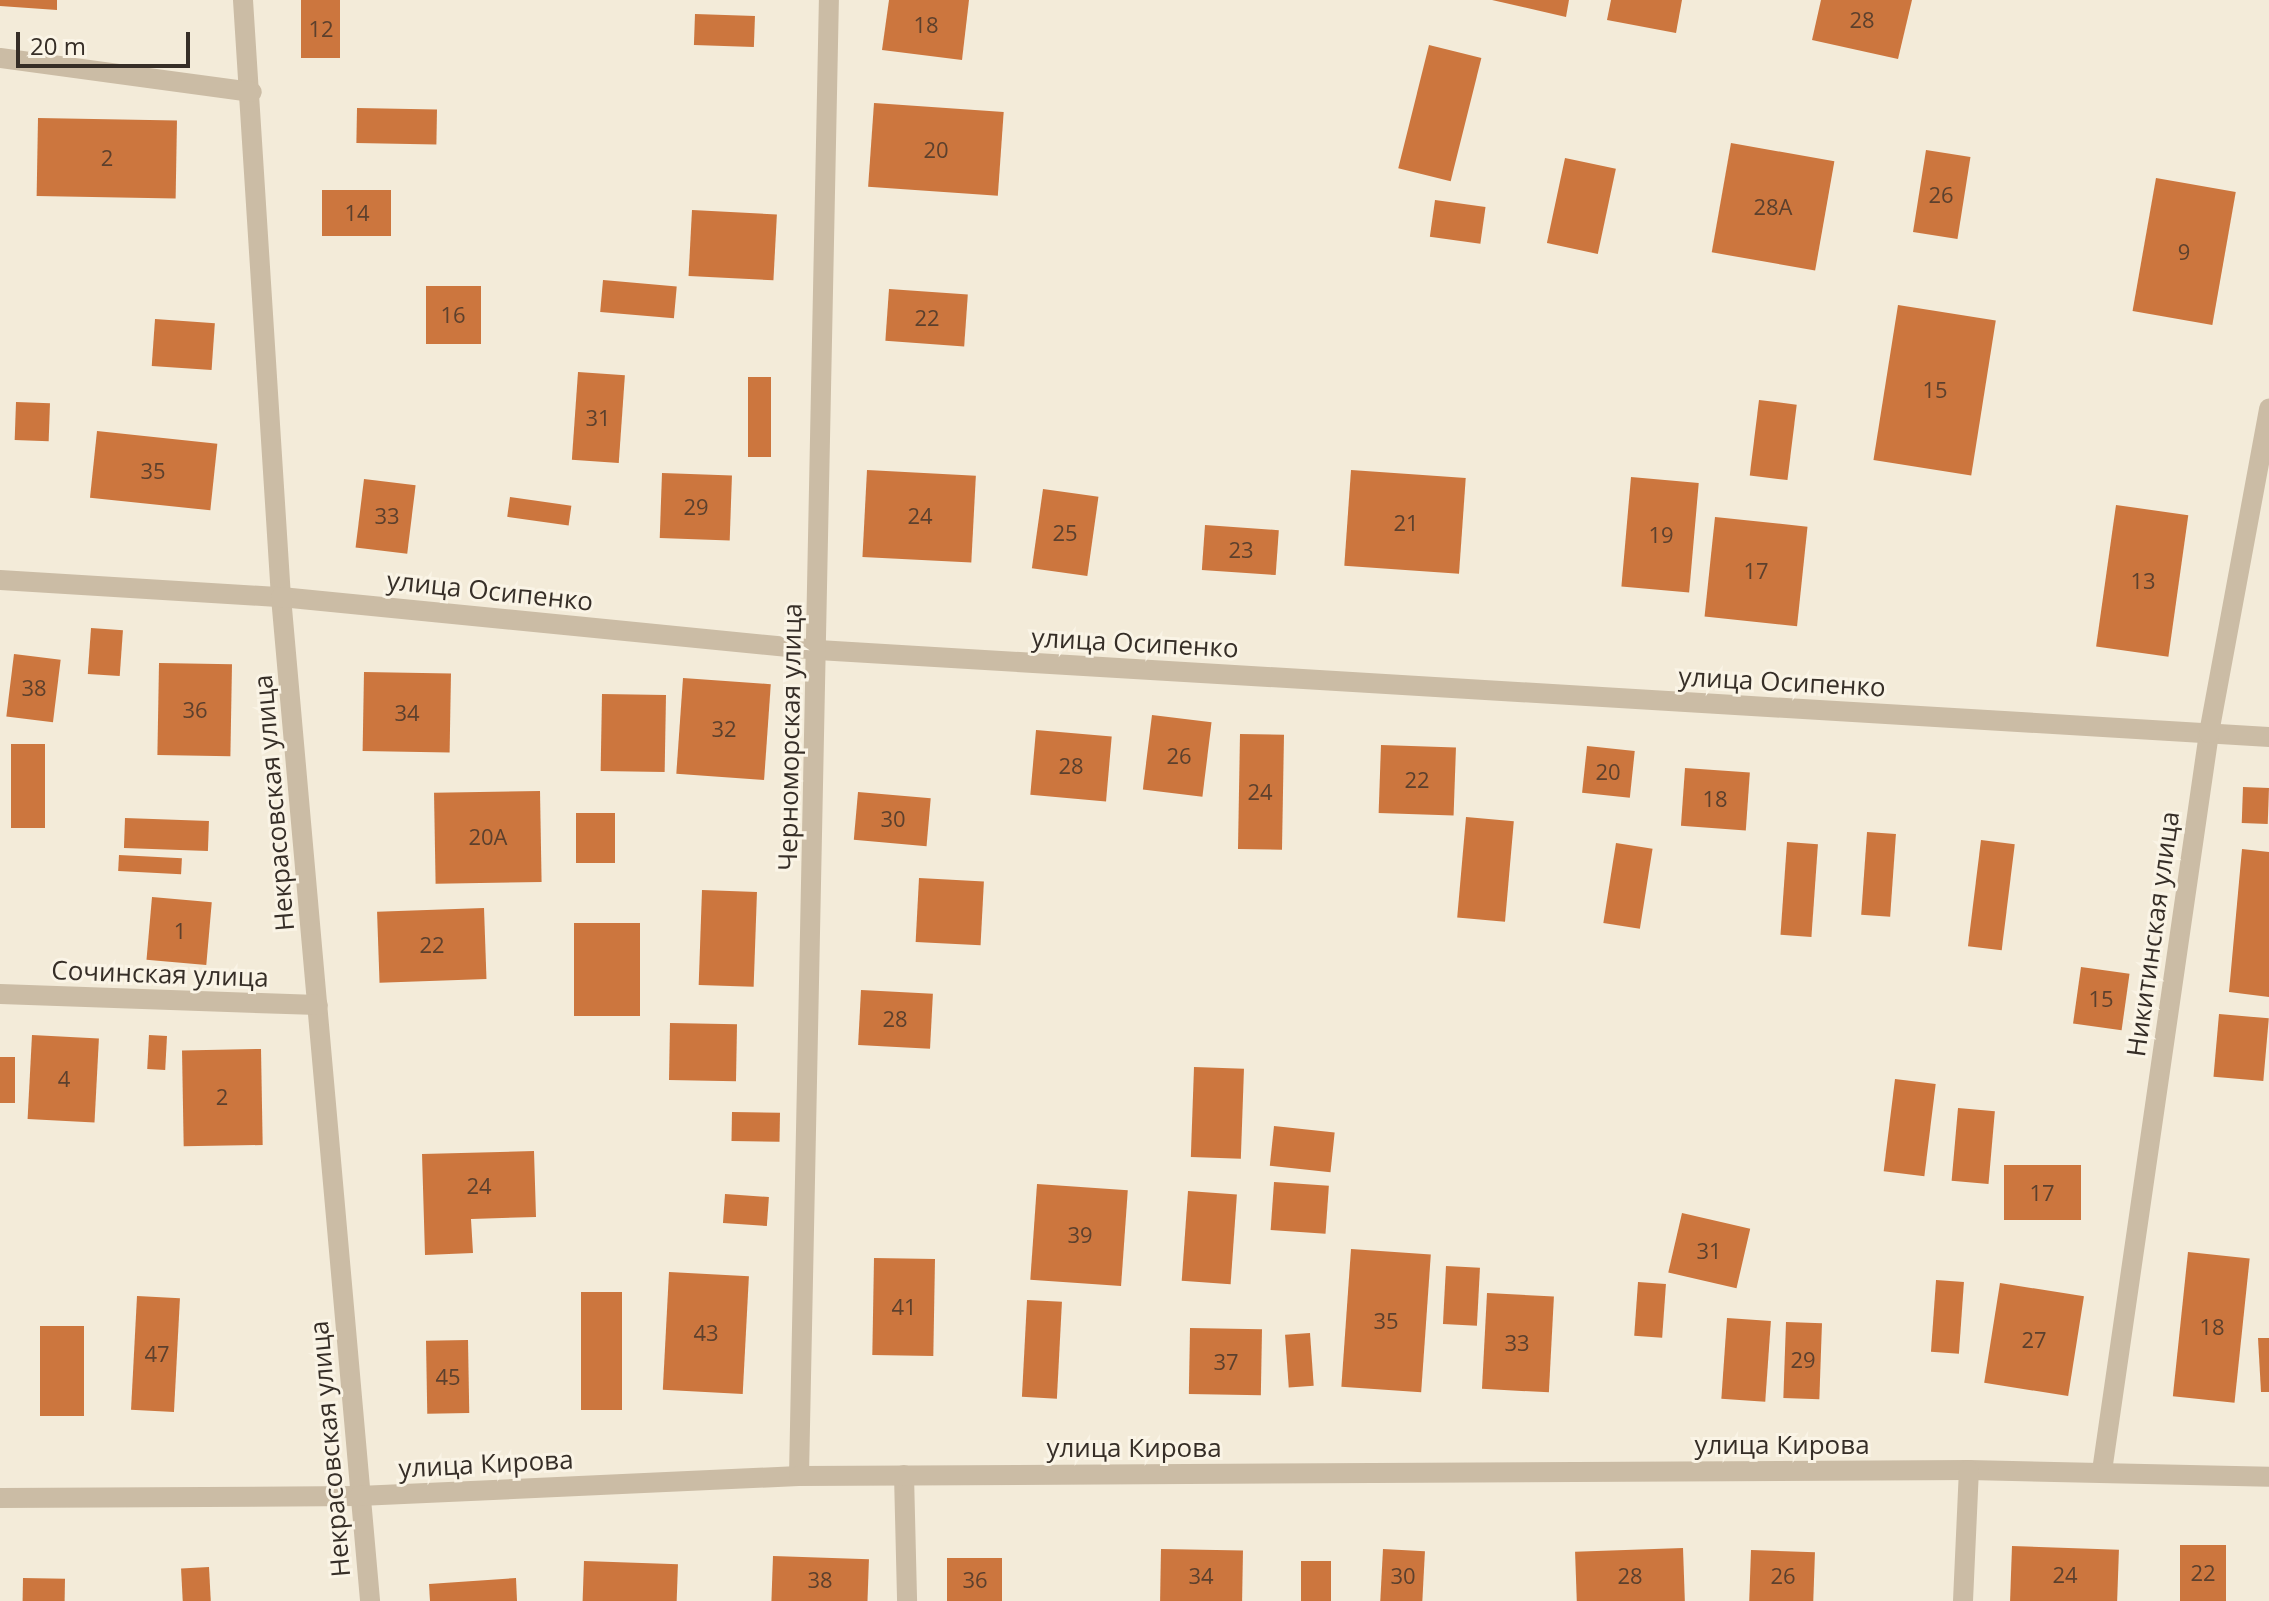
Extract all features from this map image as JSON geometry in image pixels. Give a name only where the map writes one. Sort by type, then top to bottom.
[{"type":"street","name":"Некрасовская улица","points":[[243,0],[252,92],[281,597],[370,1601]]},
{"type":"street","name":"Черноморская улица","points":[[799,1476],[829,0]]},
{"type":"street","points":[[0,58],[252,92]]},
{"type":"street","name":"Никитинская улица","points":[[2102,1471],[2209,733],[2269,408]]},
{"type":"street","name":"улица Осипенко","points":[[0,580],[281,597],[818,650],[2269,737]]},
{"type":"street","name":"Сочинская улица","points":[[0,994],[318,1005]]},
{"type":"street","points":[[1963,1601],[1969,1470]]},
{"type":"street","name":"улица Кирова","points":[[0,1498],[359,1496],[799,1476],[904,1475],[1969,1470],[2269,1477]]},
{"type":"street","points":[[904,1475],[907,1601]]},
{"type":"building","points":[[0,0],[57,0],[57,10],[0,6]]},
{"type":"building","points":[[301,0],[340,0],[340,58],[301,58]]},
{"type":"building","points":[[889,0],[969,0],[962,60],[882,50]]},
{"type":"building","points":[[1492,0],[1569,0],[1566,17]]},
{"type":"building","points":[[1611,0],[1682,0],[1676,33],[1607,20]]},
{"type":"building","points":[[1821,0],[1912,0],[1898,59],[1812,40]]},
{"type":"building","points":[[695,14],[755,16],[754,47],[694,45]]},
{"type":"building","points":[[1429,45],[1481,58],[1451,181],[1398,168]]},
{"type":"building","points":[[874,103],[1004,112],[998,196],[868,187]]},
{"type":"building","points":[[357,108],[437,109],[436,144],[356,143]]},
{"type":"building","points":[[38,118],[177,120],[176,198],[37,196]]},
{"type":"building","points":[[1731,143],[1834,161],[1815,271],[1712,252]]},
{"type":"building","points":[[1926,150],[1970,157],[1957,239],[1913,232]]},
{"type":"building","points":[[1565,158],[1616,169],[1598,254],[1547,243]]},
{"type":"building","points":[[2156,178],[2236,192],[2212,325],[2133,311]]},
{"type":"building","points":[[322,190],[391,190],[391,236],[322,236]]},
{"type":"building","points":[[1435,200],[1486,207],[1480,244],[1430,237]]},
{"type":"building","points":[[692,210],[777,214],[773,280],[689,276]]},
{"type":"building","points":[[603,280],[677,286],[674,318],[600,312]]},
{"type":"building","points":[[426,286],[481,286],[481,344],[426,344]]},
{"type":"building","points":[[889,289],[968,295],[964,346],[885,341]]},
{"type":"building","points":[[1898,305],[1996,320],[1971,476],[1873,460]]},
{"type":"building","points":[[155,319],[215,323],[212,370],[152,366]]},
{"type":"building","points":[[578,372],[625,375],[619,463],[572,460]]},
{"type":"building","points":[[748,377],[771,377],[771,457],[748,457]]},
{"type":"building","points":[[1759,400],[1797,405],[1787,480],[1750,475]]},
{"type":"building","points":[[16,402],[50,403],[49,441],[15,440]]},
{"type":"building","points":[[97,431],[217,444],[210,510],[90,498]]},
{"type":"building","points":[[867,470],[976,476],[971,563],[862,557]]},
{"type":"building","points":[[1351,470],[1466,478],[1459,574],[1344,566]]},
{"type":"building","points":[[662,473],[732,475],[730,540],[660,538]]},
{"type":"building","points":[[1631,477],[1699,483],[1689,593],[1621,587]]},
{"type":"building","points":[[364,479],[416,485],[407,554],[356,547]]},
{"type":"building","points":[[1043,489],[1098,497],[1087,576],[1032,568]]},
{"type":"building","points":[[510,497],[571,506],[569,525],[507,517]]},
{"type":"building","points":[[2116,505],[2188,515],[2168,657],[2096,647]]},
{"type":"building","points":[[1715,517],[1807,527],[1797,626],[1705,616]]},
{"type":"building","points":[[1205,525],[1279,530],[1276,575],[1202,570]]},
{"type":"building","points":[[91,628],[123,630],[120,676],[88,674]]},
{"type":"building","points":[[14,654],[61,660],[53,722],[6,717]]},
{"type":"building","points":[[159,663],[232,664],[230,756],[157,755]]},
{"type":"building","points":[[364,672],[451,674],[450,753],[363,751]]},
{"type":"building","points":[[683,678],[771,684],[764,780],[676,774]]},
{"type":"building","points":[[602,694],[666,695],[665,772],[601,771]]},
{"type":"building","points":[[1152,715],[1212,722],[1202,797],[1143,789]]},
{"type":"building","points":[[1036,730],[1112,737],[1106,801],[1030,795]]},
{"type":"building","points":[[1240,734],[1284,735],[1282,850],[1238,849]]},
{"type":"building","points":[[11,744],[45,744],[45,828],[11,828]]},
{"type":"building","points":[[1381,745],[1456,748],[1454,816],[1379,813]]},
{"type":"building","points":[[1587,746],[1635,751],[1630,798],[1582,793]]},
{"type":"building","points":[[1685,768],[1750,773],[1746,830],[1681,826]]},
{"type":"building","points":[[2243,787],[2269,788],[2268,824],[2242,823]]},
{"type":"building","points":[[540,791],[542,882],[436,884],[434,793]]},
{"type":"building","points":[[858,792],[931,798],[927,846],[854,840]]},
{"type":"building","points":[[576,813],[615,813],[615,863],[576,863]]},
{"type":"building","points":[[1466,817],[1514,821],[1505,922],[1457,918]]},
{"type":"building","points":[[125,818],[209,821],[208,851],[124,848]]},
{"type":"building","points":[[1867,832],[1896,834],[1890,917],[1861,915]]},
{"type":"building","points":[[1981,840],[2015,844],[2002,950],[1968,946]]},
{"type":"building","points":[[1787,842],[1818,844],[1811,937],[1781,935]]},
{"type":"building","points":[[1616,843],[1653,849],[1640,929],[1603,923]]},
{"type":"building","points":[[2242,849],[2269,852],[2269,997],[2229,992]]},
{"type":"building","points":[[119,855],[182,858],[181,874],[118,871]]},
{"type":"building","points":[[919,878],[984,881],[981,945],[916,942]]},
{"type":"building","points":[[702,890],[757,892],[754,987],[699,985]]},
{"type":"building","points":[[152,897],[212,902],[206,965],[147,960]]},
{"type":"building","points":[[484,908],[486,979],[380,983],[377,912]]},
{"type":"building","points":[[574,923],[640,923],[640,1016],[574,1016]]},
{"type":"building","points":[[2081,967],[2130,974],[2122,1030],[2073,1023]]},
{"type":"building","points":[[861,990],[933,994],[930,1049],[858,1045]]},
{"type":"building","points":[[2219,1014],[2269,1018],[2263,1081],[2214,1077]]},
{"type":"building","points":[[670,1023],[737,1024],[736,1081],[669,1080]]},
{"type":"building","points":[[32,1035],[99,1039],[95,1122],[28,1119]]},
{"type":"building","points":[[149,1035],[167,1036],[165,1070],[147,1069]]},
{"type":"building","points":[[261,1049],[263,1145],[184,1146],[182,1050]]},
{"type":"building","points":[[0,1057],[15,1057],[15,1103],[0,1103]]},
{"type":"building","points":[[1194,1067],[1244,1069],[1241,1159],[1191,1157]]},
{"type":"building","points":[[1895,1079],[1936,1084],[1924,1176],[1884,1171]]},
{"type":"building","points":[[1958,1108],[1995,1111],[1988,1184],[1952,1181]]},
{"type":"building","points":[[732,1112],[780,1113],[779,1142],[731,1141]]},
{"type":"building","points":[[1274,1126],[1335,1132],[1330,1172],[1270,1166]]},
{"type":"building","points":[[534,1151],[536,1217],[471,1219],[473,1253],[425,1255],[422,1154]]},
{"type":"building","points":[[2004,1165],[2081,1165],[2081,1220],[2004,1220]]},
{"type":"building","points":[[1274,1182],[1329,1186],[1326,1234],[1271,1230]]},
{"type":"building","points":[[1037,1184],[1128,1190],[1121,1286],[1030,1280]]},
{"type":"building","points":[[1188,1191],[1237,1194],[1231,1284],[1182,1281]]},
{"type":"building","points":[[725,1194],[769,1197],[767,1226],[723,1223]]},
{"type":"building","points":[[1682,1213],[1750,1229],[1736,1288],[1668,1272]]},
{"type":"building","points":[[1351,1249],[1431,1255],[1421,1392],[1341,1387]]},
{"type":"building","points":[[2188,1252],[2250,1258],[2235,1403],[2173,1396]]},
{"type":"building","points":[[874,1258],[935,1259],[933,1356],[872,1355]]},
{"type":"building","points":[[1446,1266],[1480,1268],[1477,1326],[1443,1324]]},
{"type":"building","points":[[669,1272],[749,1276],[743,1394],[663,1390]]},
{"type":"building","points":[[1936,1280],[1964,1282],[1959,1354],[1931,1352]]},
{"type":"building","points":[[1638,1282],[1666,1284],[1662,1338],[1634,1336]]},
{"type":"building","points":[[2000,1283],[2084,1296],[2068,1396],[1984,1383]]},
{"type":"building","points":[[581,1292],[622,1292],[622,1410],[581,1410]]},
{"type":"building","points":[[1487,1293],[1554,1297],[1549,1392],[1482,1389]]},
{"type":"building","points":[[137,1296],[180,1298],[174,1412],[131,1410]]},
{"type":"building","points":[[1027,1300],[1062,1302],[1057,1399],[1022,1397]]},
{"type":"building","points":[[1727,1318],[1771,1321],[1765,1402],[1721,1399]]},
{"type":"building","points":[[1786,1322],[1822,1323],[1819,1399],[1783,1398]]},
{"type":"building","points":[[40,1326],[84,1326],[84,1416],[40,1416]]},
{"type":"building","points":[[1190,1328],[1262,1329],[1261,1395],[1189,1394]]},
{"type":"building","points":[[1310,1333],[1314,1386],[1289,1388],[1285,1335]]},
{"type":"building","points":[[2258,1338],[2269,1338],[2269,1392],[2261,1392]]},
{"type":"building","points":[[468,1340],[469,1413],[427,1414],[426,1341]]},
{"type":"building","points":[[2180,1545],[2226,1545],[2226,1601],[2180,1601]]},
{"type":"building","points":[[2012,1546],[2119,1550],[2117,1601],[2010,1601]]},
{"type":"building","points":[[1683,1548],[1685,1601],[1577,1601],[1575,1552]]},
{"type":"building","points":[[1161,1549],[1243,1550],[1242,1601],[1160,1601]]},
{"type":"building","points":[[1383,1549],[1425,1551],[1422,1601],[1380,1601]]},
{"type":"building","points":[[1751,1550],[1815,1552],[1813,1601],[1749,1601]]},
{"type":"building","points":[[773,1556],[869,1559],[867,1601],[771,1601]]},
{"type":"building","points":[[947,1558],[1002,1558],[1002,1601],[947,1601]]},
{"type":"building","points":[[584,1561],[678,1564],[677,1601],[583,1601]]},
{"type":"building","points":[[1301,1561],[1331,1561],[1331,1601],[1301,1601]]},
{"type":"building","points":[[209,1567],[211,1601],[183,1601],[181,1568]]},
{"type":"building","points":[[23,1578],[65,1579],[65,1601],[23,1601]]},
{"type":"building","points":[[516,1578],[517,1601],[430,1601],[429,1584]]}]
